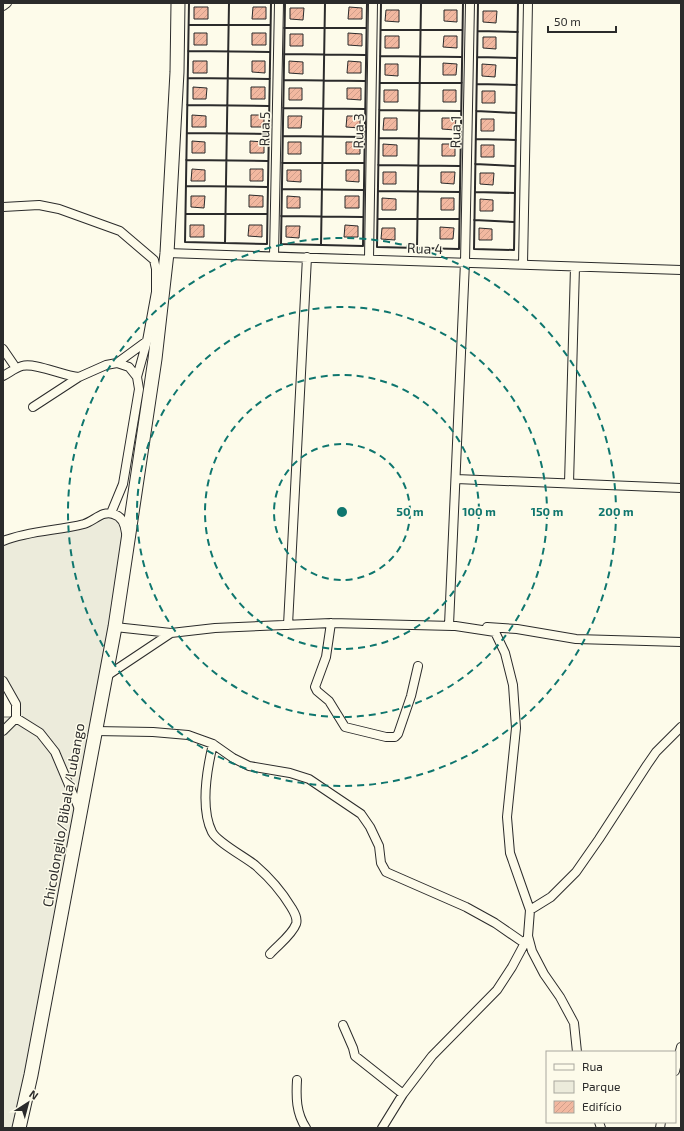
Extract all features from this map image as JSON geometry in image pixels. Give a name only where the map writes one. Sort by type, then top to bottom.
[{"type":"main road","name":"Chicolongilo/Bibala/Lubango","points":[[19,1128],[31,1075],[115,627],[155,359],[168,253],[177,72],[178,3]]},
{"type":"street","points":[[3,6],[7,3]]},
{"type":"street","name":"Rua 5","points":[[274,256],[279,3]]},
{"type":"street","name":"Rua 3","points":[[369,259],[373,3]]},
{"type":"street","name":"Rua 1","points":[[450,625],[465,262],[470,3]]},
{"type":"street","points":[[523,264],[528,3]]},
{"type":"street","points":[[3,207],[38,205],[59,209],[120,231],[154,260],[156,269],[156,292],[147,341],[137,377],[138,389],[123,484],[111,513]]},
{"type":"street","name":"Rua 4","points":[[168,253],[681,270]]},
{"type":"street","points":[[288,625],[307,257]]},
{"type":"street","points":[[569,483],[575,267]]},
{"type":"street","points":[[33,407],[79,377],[106,365],[117,363],[147,341]]},
{"type":"street","points":[[3,349],[16,368]]},
{"type":"street","points":[[117,363],[129,367],[137,377]]},
{"type":"street","points":[[3,376],[24,365],[79,377]]},
{"type":"street","points":[[456,479],[681,488]]},
{"type":"street","points":[[3,541],[18,535],[86,523],[104,514],[111,513],[119,517],[125,525],[127,543]]},
{"type":"street","points":[[331,623],[326,657],[315,687],[317,692],[329,701],[346,727],[386,737],[395,737],[398,734],[412,696],[418,666]]},
{"type":"street","points":[[115,627],[171,633],[215,628],[331,623],[450,625],[517,629],[576,638],[681,642]]},
{"type":"street","points":[[382,1128],[403,1094],[432,1056],[497,990],[512,967],[526,940],[530,910],[510,853],[507,816],[516,728],[513,685],[505,653],[495,632],[450,625]]},
{"type":"street","points":[[105,677],[171,633]]},
{"type":"street","points":[[3,681],[16,704],[16,718],[3,731]]},
{"type":"street","points":[[16,718],[40,733],[55,752],[80,811]]},
{"type":"street","points":[[530,910],[551,897],[576,872],[656,752],[681,727]]},
{"type":"street","points":[[95,731],[153,732],[188,735],[213,744],[233,758],[249,766],[290,772],[309,779],[360,814],[370,827],[379,846],[381,863],[386,872],[466,907],[526,940],[544,974],[560,997],[574,1023],[577,1051]]},
{"type":"street","points":[[213,744],[208,767],[206,802],[208,821],[212,833],[255,865],[268,877],[287,901],[296,916],[297,922],[292,930],[270,954]]},
{"type":"street","points":[[343,1025],[355,1056],[403,1094]]},
{"type":"street","points":[[676,1068],[681,1047]]},
{"type":"street","points":[[297,1080],[295,1098],[299,1113],[306,1128]]},
{"type":"green space","points":[[111,513],[119,517],[127,543],[19,1128],[3,1128],[3,717],[15,717],[16,704],[3,681],[3,541]]},
{"type":"building","points":[[194,7],[208,7],[208,19],[194,19]]},
{"type":"building","points":[[253,7],[266,7],[266,19],[252,19]]},
{"type":"building","points":[[349,7],[362,8],[362,19],[348,19]]},
{"type":"building","points":[[290,8],[304,8],[303,20],[290,19]]},
{"type":"building","points":[[386,10],[399,10],[399,22],[385,21]]},
{"type":"building","points":[[444,10],[457,10],[457,22],[444,21]]},
{"type":"building","points":[[483,11],[497,11],[496,23],[483,22]]},
{"type":"building","points":[[194,33],[207,33],[207,45],[194,45]]},
{"type":"building","points":[[252,33],[266,33],[266,45],[252,45]]},
{"type":"building","points":[[348,33],[362,34],[362,46],[348,45]]},
{"type":"building","points":[[290,34],[303,34],[303,46],[290,46]]},
{"type":"building","points":[[385,36],[399,36],[399,48],[385,48]]},
{"type":"building","points":[[444,36],[457,36],[457,48],[443,47]]},
{"type":"building","points":[[483,37],[496,37],[496,49],[483,48]]},
{"type":"building","points":[[193,61],[207,61],[207,73],[193,73]]},
{"type":"building","points":[[252,61],[265,61],[265,73],[252,72]]},
{"type":"building","points":[[289,61],[303,62],[303,74],[289,73]]},
{"type":"building","points":[[348,61],[361,62],[361,73],[347,73]]},
{"type":"building","points":[[443,63],[457,64],[456,75],[443,75]]},
{"type":"building","points":[[385,64],[398,64],[398,76],[385,75]]},
{"type":"building","points":[[482,64],[496,65],[495,77],[482,76]]},
{"type":"building","points":[[193,87],[207,88],[206,99],[193,99]]},
{"type":"building","points":[[251,87],[265,87],[265,99],[251,99]]},
{"type":"building","points":[[289,88],[302,88],[302,100],[289,100]]},
{"type":"building","points":[[347,88],[361,88],[361,100],[347,99]]},
{"type":"building","points":[[384,90],[398,90],[398,102],[384,102]]},
{"type":"building","points":[[443,90],[456,90],[456,102],[443,102]]},
{"type":"building","points":[[482,91],[495,91],[495,103],[482,103]]},
{"type":"building","points":[[192,115],[206,116],[206,127],[192,127]]},
{"type":"building","points":[[251,115],[264,115],[264,127],[251,127]]},
{"type":"building","points":[[288,116],[302,116],[301,128],[288,128]]},
{"type":"building","points":[[347,116],[360,116],[360,128],[346,127]]},
{"type":"building","points":[[384,118],[397,118],[397,130],[383,130]]},
{"type":"building","points":[[442,118],[456,118],[455,130],[442,129]]},
{"type":"building","points":[[481,119],[494,119],[494,131],[481,131]]},
{"type":"building","points":[[192,141],[205,142],[205,153],[192,153]]},
{"type":"building","points":[[250,141],[264,142],[264,153],[250,153]]},
{"type":"building","points":[[288,142],[301,142],[301,154],[288,154]]},
{"type":"building","points":[[346,142],[360,142],[360,154],[346,154]]},
{"type":"building","points":[[383,144],[397,145],[397,156],[383,156]]},
{"type":"building","points":[[442,144],[455,144],[455,156],[442,156]]},
{"type":"building","points":[[481,145],[494,145],[494,157],[481,157]]},
{"type":"building","points":[[192,169],[205,170],[205,181],[191,181]]},
{"type":"building","points":[[250,169],[263,169],[263,181],[250,181]]},
{"type":"building","points":[[287,170],[301,170],[301,182],[287,181]]},
{"type":"building","points":[[346,170],[359,170],[359,182],[346,181]]},
{"type":"building","points":[[383,172],[396,172],[396,184],[383,184]]},
{"type":"building","points":[[441,172],[455,172],[454,184],[441,183]]},
{"type":"building","points":[[480,173],[494,173],[493,185],[480,184]]},
{"type":"building","points":[[249,195],[263,196],[263,207],[249,207]]},
{"type":"building","points":[[191,196],[205,196],[204,208],[191,207]]},
{"type":"building","points":[[287,196],[300,197],[300,208],[287,208]]},
{"type":"building","points":[[345,196],[359,196],[359,208],[345,208]]},
{"type":"building","points":[[382,198],[396,199],[396,210],[382,210]]},
{"type":"building","points":[[441,198],[454,198],[454,210],[441,210]]},
{"type":"building","points":[[480,199],[493,200],[493,211],[480,211]]},
{"type":"building","points":[[190,225],[204,225],[204,237],[190,237]]},
{"type":"building","points":[[249,225],[262,225],[262,237],[248,236]]},
{"type":"building","points":[[345,225],[358,226],[358,237],[344,237]]},
{"type":"building","points":[[286,226],[300,226],[299,238],[286,237]]},
{"type":"building","points":[[440,227],[454,228],[453,239],[440,239]]},
{"type":"building","points":[[382,228],[395,228],[395,240],[381,239]]},
{"type":"building","points":[[479,228],[492,229],[492,240],[479,240]]},
{"type":"wall","points":[[189,3],[185,242],[267,244],[271,3]]},
{"type":"wall","points":[[225,243],[229,3]]},
{"type":"wall","points":[[285,3],[281,244],[363,246],[367,3]]},
{"type":"wall","points":[[321,245],[325,3]]},
{"type":"wall","points":[[381,3],[377,247],[459,249],[463,3]]},
{"type":"wall","points":[[417,248],[421,3]]},
{"type":"wall","points":[[478,3],[474,249],[514,250],[518,3]]},
{"type":"wall","points":[[189,25],[270,25]]},
{"type":"wall","points":[[284,28],[366,28]]},
{"type":"wall","points":[[381,30],[462,30]]},
{"type":"wall","points":[[478,31],[518,32]]},
{"type":"wall","points":[[188,51],[270,52]]},
{"type":"wall","points":[[284,54],[366,55]]},
{"type":"wall","points":[[380,56],[462,57]]},
{"type":"wall","points":[[477,57],[517,58]]},
{"type":"wall","points":[[188,78],[270,79]]},
{"type":"wall","points":[[284,80],[365,81]]},
{"type":"wall","points":[[380,83],[462,83]]},
{"type":"wall","points":[[477,84],[517,85]]},
{"type":"wall","points":[[187,105],[269,106]]},
{"type":"wall","points":[[283,108],[365,109]]},
{"type":"wall","points":[[379,110],[461,111]]},
{"type":"wall","points":[[476,111],[516,113]]},
{"type":"wall","points":[[187,133],[269,134]]},
{"type":"wall","points":[[283,136],[365,137]]},
{"type":"wall","points":[[379,138],[461,139]]},
{"type":"wall","points":[[476,139],[516,140]]},
{"type":"wall","points":[[186,160],[268,161]]},
{"type":"wall","points":[[282,163],[364,163]]},
{"type":"wall","points":[[475,164],[515,166]]},
{"type":"wall","points":[[378,165],[460,166]]},
{"type":"wall","points":[[186,186],[268,187]]},
{"type":"wall","points":[[282,189],[364,190]]},
{"type":"wall","points":[[378,191],[460,192]]},
{"type":"wall","points":[[475,192],[515,193]]},
{"type":"wall","points":[[186,214],[267,214]]},
{"type":"wall","points":[[281,216],[363,217]]},
{"type":"wall","points":[[378,219],[459,219]]},
{"type":"wall","points":[[474,220],[514,222]]}]
